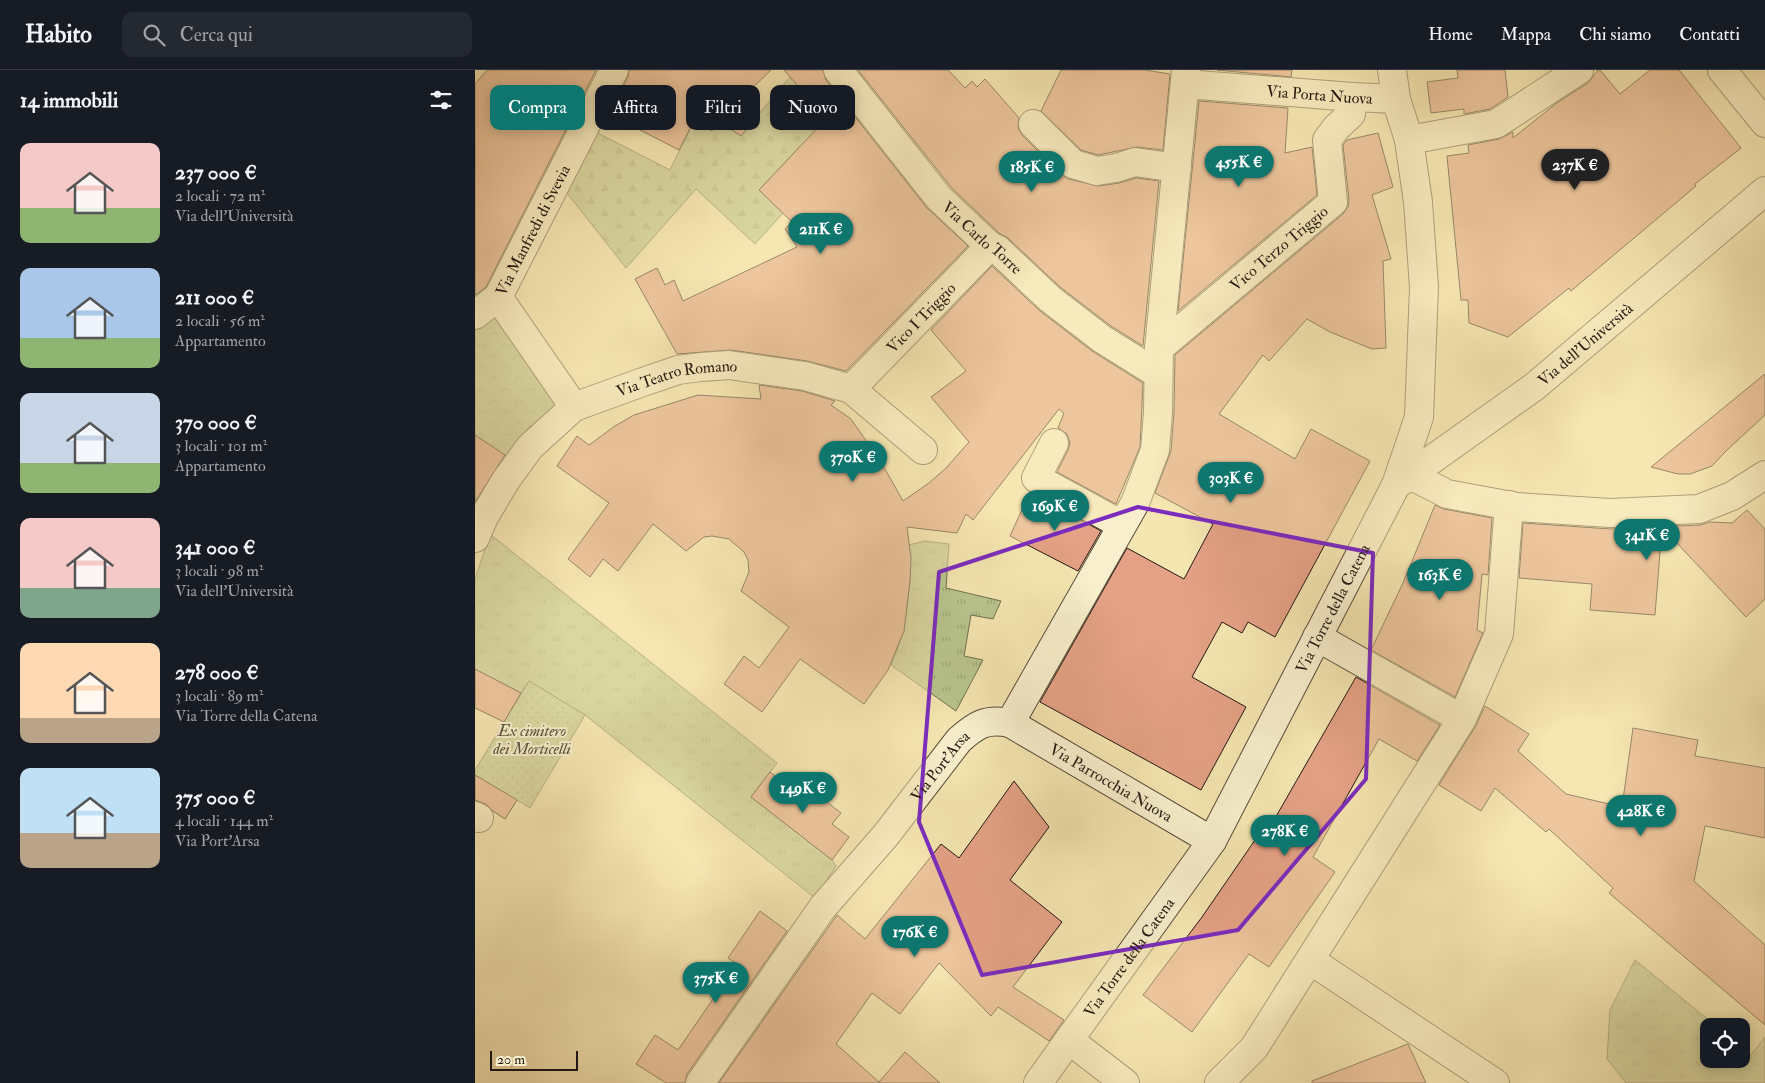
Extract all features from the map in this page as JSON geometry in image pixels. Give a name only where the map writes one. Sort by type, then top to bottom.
[{"type":"street","name":"Via Manfredi di Svevia","points":[[575,407],[498,297],[614,70]]},
{"type":"street","name":"Via Carlo Torre","points":[[838,70],[939,198],[990,246],[997,249],[1050,299],[1102,339],[1158,361]]},
{"type":"street","name":"Via Torre della Catena","points":[[1038,1083],[1212,841],[1317,637],[1403,480],[1419,417],[1424,287],[1418,202],[1409,140],[1396,98],[1392,70]]},
{"type":"street","points":[[1409,140],[1496,124],[1579,70]]},
{"type":"street","points":[[1722,70],[1765,123]]},
{"type":"street","points":[[1010,723],[1135,503],[1155,450],[1158,413],[1158,361],[1186,77]]},
{"type":"street","name":"Via Porta Nuova","points":[[1186,77],[1353,97],[1396,98]]},
{"type":"street","name":"Vico Terzo Triggio","points":[[1158,361],[1333,202],[1327,140],[1336,128],[1351,114],[1353,97]]},
{"type":"street","points":[[1033,124],[1073,164],[1097,171],[1135,162],[1177,168]]},
{"type":"street","name":"Via dell'Università","points":[[1403,480],[1534,387],[1765,191]]},
{"type":"street","name":"Vico I Triggio","points":[[851,389],[990,246]]},
{"type":"street","points":[[475,315],[498,297]]},
{"type":"street","name":"Via Teatro Romano","points":[[479,528],[506,480],[530,447],[575,407],[640,382],[678,370],[701,366],[729,365],[805,376],[851,389],[923,450]]},
{"type":"street","points":[[1054,443],[1037,478],[1122,525]]},
{"type":"street","points":[[1403,480],[1447,494],[1509,506],[1610,513],[1699,509],[1732,496],[1765,475]]},
{"type":"street","points":[[1219,1083],[1254,1048],[1462,718],[1499,634],[1509,506]]},
{"type":"street","points":[[1317,637],[1462,718]]},
{"type":"street","name":"Via Port'Arsa","points":[[700,1083],[823,907],[886,835],[959,740],[985,722],[997,720],[1010,723]]},
{"type":"street","name":"Via Parrocchia Nuova","points":[[1010,723],[1212,841]]},
{"type":"street","points":[[1310,960],[1495,1083]]},
{"type":"street","points":[[1069,1040],[1125,1083]]},
{"type":"highlighted area","points":[[1138,507],[1373,553],[1366,779],[1238,930],[982,975],[919,822],[939,572]]},
{"type":"green space","points":[[828,70],[837,85],[812,85]]},
{"type":"green space","points":[[790,77],[797,85],[783,85]]},
{"type":"green space","points":[[770,101],[770,130],[842,130],[850,140],[804,142],[759,190],[783,213],[755,244],[696,189],[626,268],[567,193],[594,131],[670,170],[690,130],[760,130],[760,113]]},
{"type":"green space","points":[[493,310],[560,401],[556,412],[529,427],[506,456],[475,435],[475,326]]},
{"type":"green space","points":[[490,534],[777,763],[751,797],[832,860],[836,866],[815,898],[585,715],[529,681],[521,693],[475,669],[475,579]]},
{"type":"green space","points":[[925,541],[949,544],[946,588],[1001,601],[993,619],[971,615],[964,656],[983,660],[956,711],[891,665],[904,631],[910,581],[909,545]]},
{"type":"green space","name":"Ex cimitero dei Morticelli","points":[[529,681],[585,715],[530,808],[517,800],[505,819],[475,800],[475,794],[483,780],[475,775],[475,770]]},
{"type":"green space","points":[[1635,960],[1706,1018],[1700,1018],[1700,1068],[1750,1068],[1750,1054],[1765,1037],[1765,1083],[1626,1083],[1607,1059],[1610,1010]]},
{"type":"building","points":[[487,70],[596,70],[585,92],[585,85],[490,85],[490,130],[566,130],[486,287],[475,295],[475,84]]},
{"type":"building","points":[[629,70],[771,70],[755,85],[686,85],[686,130],[689,130],[679,150],[640,130],[676,130],[676,85],[624,85]]},
{"type":"building","points":[[784,70],[823,70],[830,85],[797,85]]},
{"type":"building","points":[[858,70],[948,70],[965,88],[972,81],[977,87],[985,79],[1019,118],[1018,128],[1022,135],[1068,179],[1099,186],[1136,178],[1159,181],[1143,346],[1111,326],[1060,287],[951,187]]},
{"type":"building","points":[[1061,70],[1145,70],[1170,74],[1163,150],[1137,147],[1098,155],[1081,150],[1041,111]]},
{"type":"building","points":[[1217,70],[1292,70],[1291,77]]},
{"type":"building","points":[[1457,70],[1505,70],[1508,97],[1490,109],[1464,114],[1464,109],[1431,113],[1427,82],[1458,78]]},
{"type":"building","points":[[1598,70],[1620,94],[1650,70],[1679,70],[1741,148],[1695,184],[1696,186],[1571,291],[1569,288],[1508,337],[1469,323],[1468,300],[1461,300],[1447,156],[1469,153],[1468,145],[1499,139],[1513,132],[1513,138],[1558,102],[1588,83]]},
{"type":"building","points":[[1199,101],[1288,108],[1285,153],[1312,147],[1317,195],[1178,311]]},
{"type":"building","points":[[855,117],[927,208],[968,246],[846,371],[807,361],[731,350],[677,354],[635,279],[657,268],[665,285],[674,280],[683,301],[797,247],[785,229],[792,222],[759,190],[816,130],[855,130]]},
{"type":"building","points":[[732,130],[746,130],[741,136]]},
{"type":"building","points":[[1378,133],[1393,187],[1372,195],[1391,259],[1383,261],[1386,348],[1372,349],[1330,332],[1307,319],[1269,361],[1263,355],[1219,414],[1295,459],[1311,429],[1370,461],[1275,637],[1248,622],[1242,633],[1222,622],[1192,677],[1246,707],[1201,790],[1040,702],[1127,548],[1184,579],[1213,524],[1155,493],[1171,451],[1175,355],[1343,214],[1348,207],[1349,200],[1343,145],[1347,140]]},
{"type":"building","points":[[992,266],[1040,311],[1092,351],[1143,383],[1140,447],[1116,504],[1057,472],[1070,443],[1067,434],[1058,428],[1064,413],[1059,409],[973,520],[966,514],[957,533],[907,527],[911,558],[904,631],[888,670],[864,704],[800,659],[762,712],[724,684],[744,656],[759,668],[789,627],[741,591],[749,572],[748,560],[744,552],[729,539],[712,536],[704,537],[686,551],[653,524],[618,571],[603,559],[590,577],[568,559],[609,503],[557,466],[577,436],[589,445],[634,415],[698,395],[761,399],[759,385],[802,391],[835,401],[831,405],[851,419],[881,462],[903,501],[929,483],[946,468],[969,442],[931,397],[966,371],[931,330]]},
{"type":"building","points":[[1765,374],[1765,415],[1712,466],[1690,474],[1678,474],[1651,467]]},
{"type":"building","points":[[475,435],[505,455],[475,502]]},
{"type":"building","points":[[1030,492],[1101,531],[1078,571],[1010,536]]},
{"type":"building","points":[[1435,505],[1444,509],[1492,518],[1488,575],[1482,574],[1477,630],[1483,633],[1455,697],[1371,650],[1403,583]]},
{"type":"building","points":[[1747,510],[1765,529],[1765,599],[1746,617],[1662,527],[1655,615],[1590,610],[1592,584],[1519,578],[1523,523],[1611,529],[1700,525],[1710,522],[1732,523]]},
{"type":"building","points":[[475,669],[521,693],[504,722],[475,708]]},
{"type":"building","points":[[1356,677],[1440,725],[1417,761],[1379,739],[1313,857],[1335,872],[1269,967],[1249,954],[1192,1032],[1143,995],[1202,917],[1266,824],[1270,827]]},
{"type":"building","points":[[1485,706],[1529,734],[1518,751],[1566,794],[1622,807],[1633,728],[1698,740],[1695,756],[1765,768],[1765,838],[1705,826],[1694,881],[1765,945],[1765,1025],[1609,893],[1613,888],[1549,829],[1546,832],[1495,788],[1481,811],[1439,785],[1475,727]]},
{"type":"building","points":[[770,772],[796,793],[804,784],[841,813],[832,824],[849,837],[832,860],[751,797]]},
{"type":"building","points":[[475,775],[517,800],[505,819],[486,804],[475,800]]},
{"type":"building","points":[[1014,781],[1049,827],[1010,880],[1062,922],[1013,987],[1064,1020],[1049,1041],[998,1007],[991,1016],[939,963],[900,1014],[872,993],[836,1044],[879,1082],[905,1052],[940,1083],[719,1083],[837,915],[865,939],[941,844],[959,858]]},
{"type":"building","points":[[760,911],[787,931],[687,1074],[685,1083],[666,1083],[636,1064],[655,1035],[678,1050],[737,964],[728,958]]},
{"type":"building","points":[[1408,1044],[1426,1083],[1312,1083],[1312,1081]]}]
